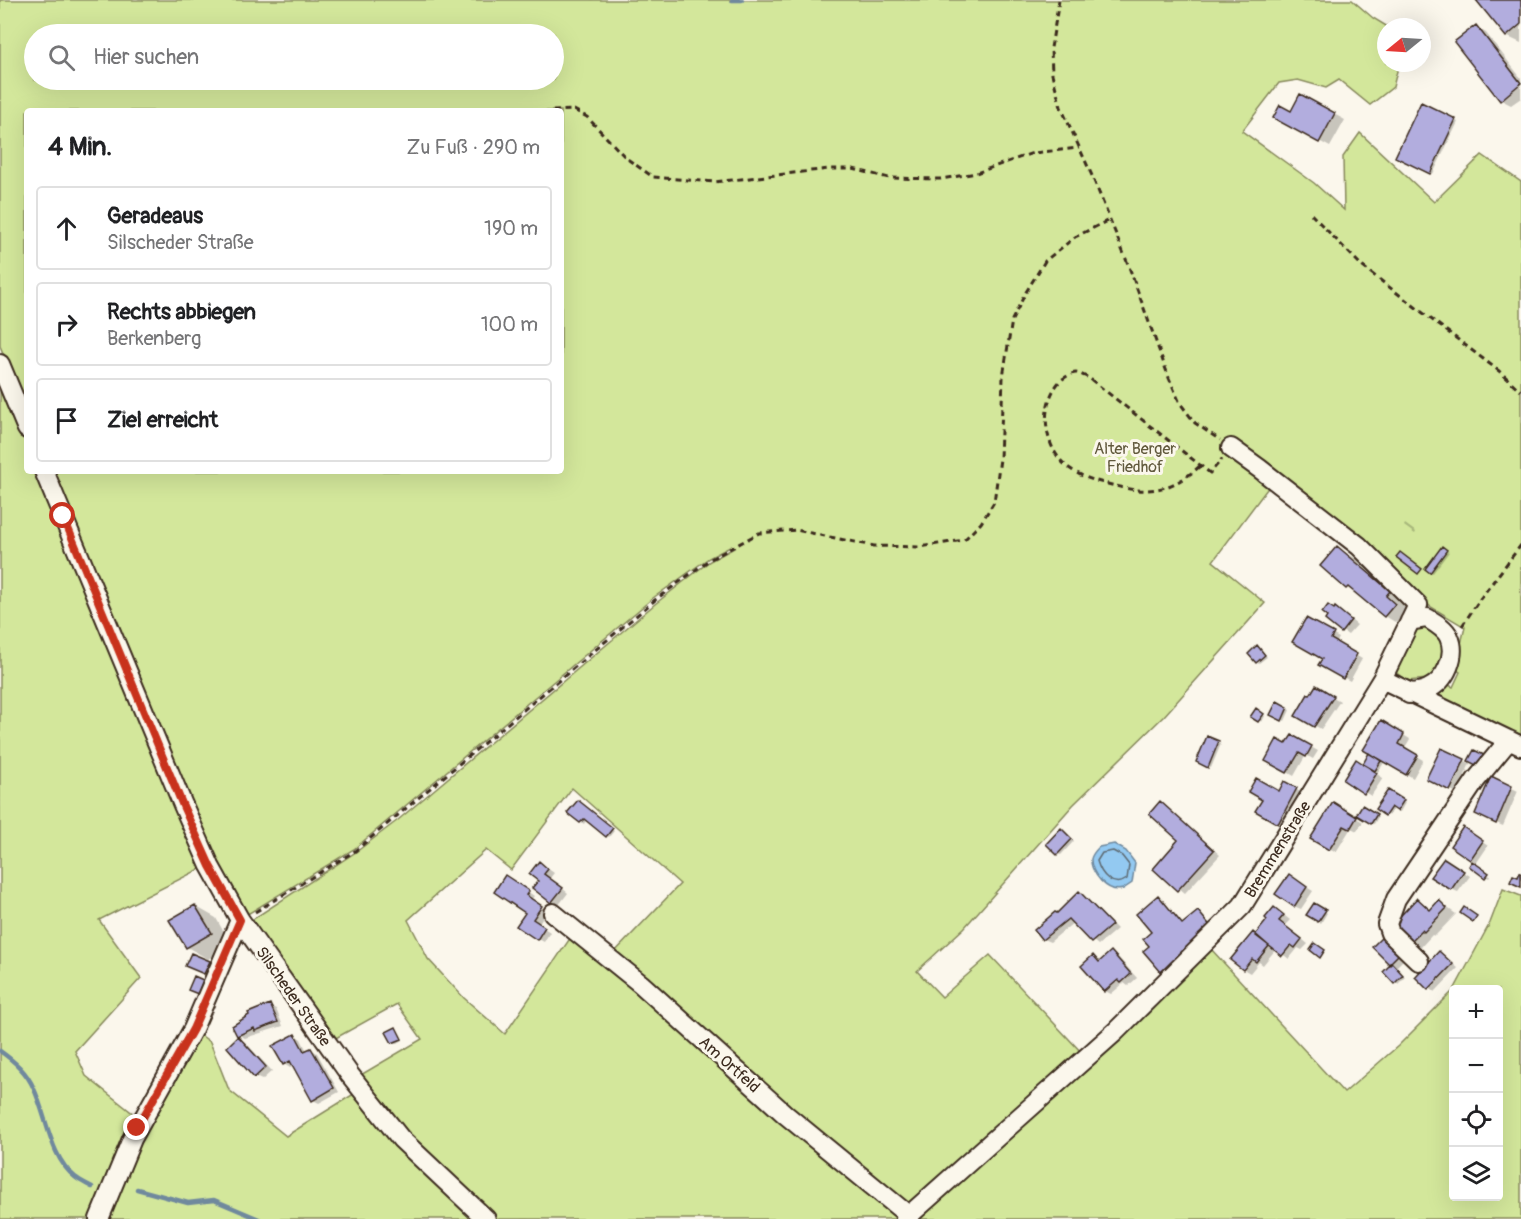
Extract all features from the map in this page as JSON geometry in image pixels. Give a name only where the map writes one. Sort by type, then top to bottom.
[{"type":"street","points":[[0,364],[24,422]]},
{"type":"street","name":"Bremmenstraße","points":[[907,1217],[1115,1032],[1242,906],[1382,679],[1418,605],[1359,546],[1231,448]]},
{"type":"street","name":"Silscheder Straße","points":[[45,474],[183,806],[210,866],[240,920],[351,1075],[401,1139],[486,1219]]},
{"type":"street","points":[[1409,694],[1430,688],[1446,672],[1452,652],[1449,636],[1440,626],[1427,618],[1410,621]]},
{"type":"street","points":[[1382,679],[1409,694],[1515,743],[1476,780],[1396,899],[1387,924],[1390,933],[1419,961]]},
{"type":"street","name":"Am Ortfeld","points":[[553,913],[641,984],[786,1115],[907,1217]]},
{"type":"street","points":[[99,1219],[132,1139],[193,1029],[240,920]]},
{"type":"path","points":[[1059,0],[1051,48],[1052,74],[1061,107],[1128,264],[1168,378],[1180,403],[1195,423],[1231,448],[1210,473],[1089,378],[1076,373],[1064,378],[1054,388],[1046,412],[1047,434],[1057,455],[1071,470],[1095,481],[1131,490],[1160,490],[1191,474],[1200,466]]},
{"type":"path","points":[[564,110],[574,110],[587,117],[626,158],[653,177],[714,182],[829,169],[853,169],[889,178],[941,179],[976,173],[1033,153],[1079,148]]},
{"type":"path","points":[[1311,214],[1363,267],[1499,371],[1521,391]]},
{"type":"path","points":[[240,920],[355,851],[655,600],[709,560],[759,533],[796,530],[874,546],[919,547],[964,540],[981,524],[994,502],[1000,459],[1003,377],[1012,320],[1045,261],[1075,237],[1109,220]]},
{"type":"path","points":[[1449,636],[1459,631],[1521,545]]},
{"type":"green space","name":"Alter Berger Friedhof","points":[[0,0],[1352,0],[1377,20],[1377,72],[1397,72],[1393,87],[1370,105],[1339,80],[1326,88],[1298,80],[1279,83],[1242,131],[1314,183],[1344,210],[1343,157],[1360,133],[1434,202],[1482,155],[1521,182],[1521,738],[1429,695],[1444,683],[1453,687],[1460,672],[1455,669],[1465,627],[1421,601],[1273,481],[1213,561],[1265,603],[1164,716],[1073,805],[964,928],[917,971],[942,997],[990,955],[1083,1054],[906,1208],[611,956],[680,884],[572,788],[511,870],[486,850],[408,920],[428,959],[464,998],[505,1034],[573,934],[899,1216],[897,1219],[496,1219],[410,1138],[359,1076],[422,1039],[397,1004],[334,1039],[250,921],[356,852],[398,820],[655,604],[710,561],[734,548],[732,546],[709,558],[653,598],[354,849],[246,915],[192,807],[55,474],[564,474],[564,108],[24,108],[24,402],[0,346]]},
{"type":"green space","points":[[0,374],[24,432],[24,474],[41,474],[206,866],[99,920],[141,978],[75,1051],[86,1076],[140,1119],[98,1219],[0,1219]]},
{"type":"green space","points":[[1430,626],[1445,644],[1441,670],[1428,679],[1407,681],[1394,671],[1415,627]]},
{"type":"green space","points":[[1503,889],[1521,896],[1521,1219],[913,1219],[1211,949],[1344,1093],[1398,1046],[1449,995],[1449,1201],[1503,1201],[1503,985],[1457,985],[1490,923]]},
{"type":"green space","points":[[195,1031],[210,1042],[229,1090],[286,1136],[357,1092],[476,1219],[104,1219],[140,1128]]},
{"type":"water","points":[[1114,844],[1126,851],[1135,863],[1132,883],[1117,890],[1101,881],[1091,865],[1092,855],[1099,847]]},
{"type":"building","points":[[1476,0],[1521,0],[1521,24],[1506,37]]},
{"type":"building","points":[[1476,25],[1521,83],[1500,101],[1454,42]]},
{"type":"building","points":[[1300,94],[1335,113],[1319,143],[1273,118],[1280,105],[1291,111]]},
{"type":"building","points":[[1421,102],[1456,119],[1430,174],[1395,157]]},
{"type":"building","points":[[1337,546],[1390,591],[1386,596],[1395,604],[1384,617],[1320,566]]},
{"type":"building","points":[[1442,546],[1447,550],[1430,573],[1425,569]]},
{"type":"building","points":[[1400,552],[1422,569],[1418,574],[1396,557]]},
{"type":"building","points":[[1328,605],[1334,609],[1335,607],[1351,620],[1341,633],[1325,620],[1327,617],[1322,613]]},
{"type":"building","points":[[1306,618],[1334,633],[1331,639],[1357,654],[1343,679],[1318,665],[1322,659],[1292,642]]},
{"type":"building","points":[[1257,645],[1265,655],[1256,663],[1248,654]]},
{"type":"building","points":[[1316,685],[1334,696],[1314,727],[1295,716]]},
{"type":"building","points":[[1277,701],[1288,707],[1282,721],[1270,715]]},
{"type":"building","points":[[1256,708],[1264,714],[1258,722],[1250,717]]},
{"type":"building","points":[[1381,720],[1404,734],[1399,744],[1418,755],[1406,775],[1363,750]]},
{"type":"building","points":[[1292,735],[1312,746],[1306,757],[1299,753],[1287,773],[1265,761],[1277,739],[1286,744]]},
{"type":"building","points":[[1207,736],[1219,741],[1208,768],[1196,762]]},
{"type":"building","points":[[1441,748],[1465,759],[1450,791],[1426,779]]},
{"type":"building","points":[[1474,750],[1486,756],[1480,767],[1468,761]]},
{"type":"building","points":[[1369,753],[1381,761],[1375,771],[1363,764]]},
{"type":"building","points":[[1356,759],[1377,773],[1364,794],[1343,780]]},
{"type":"building","points":[[1491,776],[1512,786],[1496,824],[1475,814]]},
{"type":"building","points":[[1256,778],[1279,791],[1284,781],[1297,788],[1278,824],[1255,811],[1262,800],[1248,792]]},
{"type":"building","points":[[1388,790],[1404,800],[1397,811],[1391,807],[1385,816],[1375,809]]},
{"type":"building","points":[[578,800],[613,828],[606,837],[584,819],[580,823],[567,813]]},
{"type":"building","points":[[1160,801],[1214,850],[1177,891],[1153,869],[1178,840],[1149,814]]},
{"type":"building","points":[[1333,802],[1357,817],[1350,829],[1344,826],[1329,850],[1310,839]]},
{"type":"building","points":[[1362,805],[1377,814],[1371,824],[1356,815]]},
{"type":"building","points":[[1463,827],[1483,841],[1470,860],[1450,846]]},
{"type":"building","points":[[1061,828],[1072,839],[1057,855],[1046,844]]},
{"type":"building","points":[[1444,858],[1464,871],[1451,890],[1430,877]]},
{"type":"building","points":[[539,861],[548,869],[544,874],[563,888],[551,903],[532,888],[538,881],[529,874]]},
{"type":"building","points":[[1472,861],[1489,873],[1485,878],[1469,866]]},
{"type":"building","points":[[1520,872],[1521,887],[1510,882],[1513,875],[1518,877]]},
{"type":"building","points":[[1289,874],[1307,887],[1294,907],[1275,894]]},
{"type":"building","points":[[505,875],[529,891],[526,895],[542,906],[533,919],[545,927],[537,940],[516,926],[525,913],[494,892]]},
{"type":"building","points":[[1079,891],[1112,925],[1091,943],[1068,919],[1042,940],[1034,930],[1055,912],[1057,913]]},
{"type":"building","points":[[1158,895],[1182,924],[1198,911],[1212,928],[1161,972],[1143,951],[1149,946],[1143,939],[1151,932],[1136,914]]},
{"type":"building","points":[[1417,898],[1430,910],[1439,900],[1447,908],[1424,932],[1422,930],[1410,942],[1392,925]]},
{"type":"building","points":[[1314,903],[1326,910],[1318,922],[1306,915]]},
{"type":"building","points":[[195,905],[212,933],[186,948],[169,920]]},
{"type":"building","points":[[1274,907],[1284,915],[1279,921],[1302,939],[1295,948],[1291,945],[1282,956],[1255,935]]},
{"type":"building","points":[[1464,907],[1477,916],[1473,922],[1460,913]]},
{"type":"building","points":[[1253,932],[1269,946],[1256,962],[1252,959],[1243,970],[1230,960]]},
{"type":"building","points":[[1382,937],[1400,953],[1389,964],[1372,947]]},
{"type":"building","points":[[1315,943],[1325,950],[1320,958],[1310,950]]},
{"type":"building","points":[[1111,951],[1131,974],[1121,983],[1118,980],[1104,992],[1081,966],[1093,955],[1099,962]]},
{"type":"building","points":[[1439,951],[1453,964],[1428,990],[1415,977]]},
{"type":"building","points":[[191,953],[210,961],[204,974],[185,966]]},
{"type":"building","points":[[1392,963],[1403,975],[1394,984],[1383,972]]},
{"type":"building","points":[[194,976],[203,980],[198,994],[188,990]]},
{"type":"building","points":[[270,1004],[278,1022],[255,1031],[254,1028],[237,1036],[232,1026],[249,1015],[248,1013]]},
{"type":"building","points":[[396,1027],[402,1039],[392,1043],[386,1032]]},
{"type":"building","points":[[295,1034],[304,1051],[311,1048],[334,1088],[312,1101],[290,1061],[283,1065],[272,1046]]},
{"type":"building","points":[[238,1036],[266,1067],[254,1078],[227,1047]]},
{"type":"waterway","points":[[732,0],[742,0]]},
{"type":"waterway","points":[[0,1051],[20,1067],[28,1077],[60,1159],[75,1177],[92,1187]]},
{"type":"waterway","points":[[137,1189],[188,1203],[214,1200],[259,1219]]},
{"type":"route","points":[[63,516],[183,806],[210,866],[240,920],[193,1029],[137,1128]]}]
